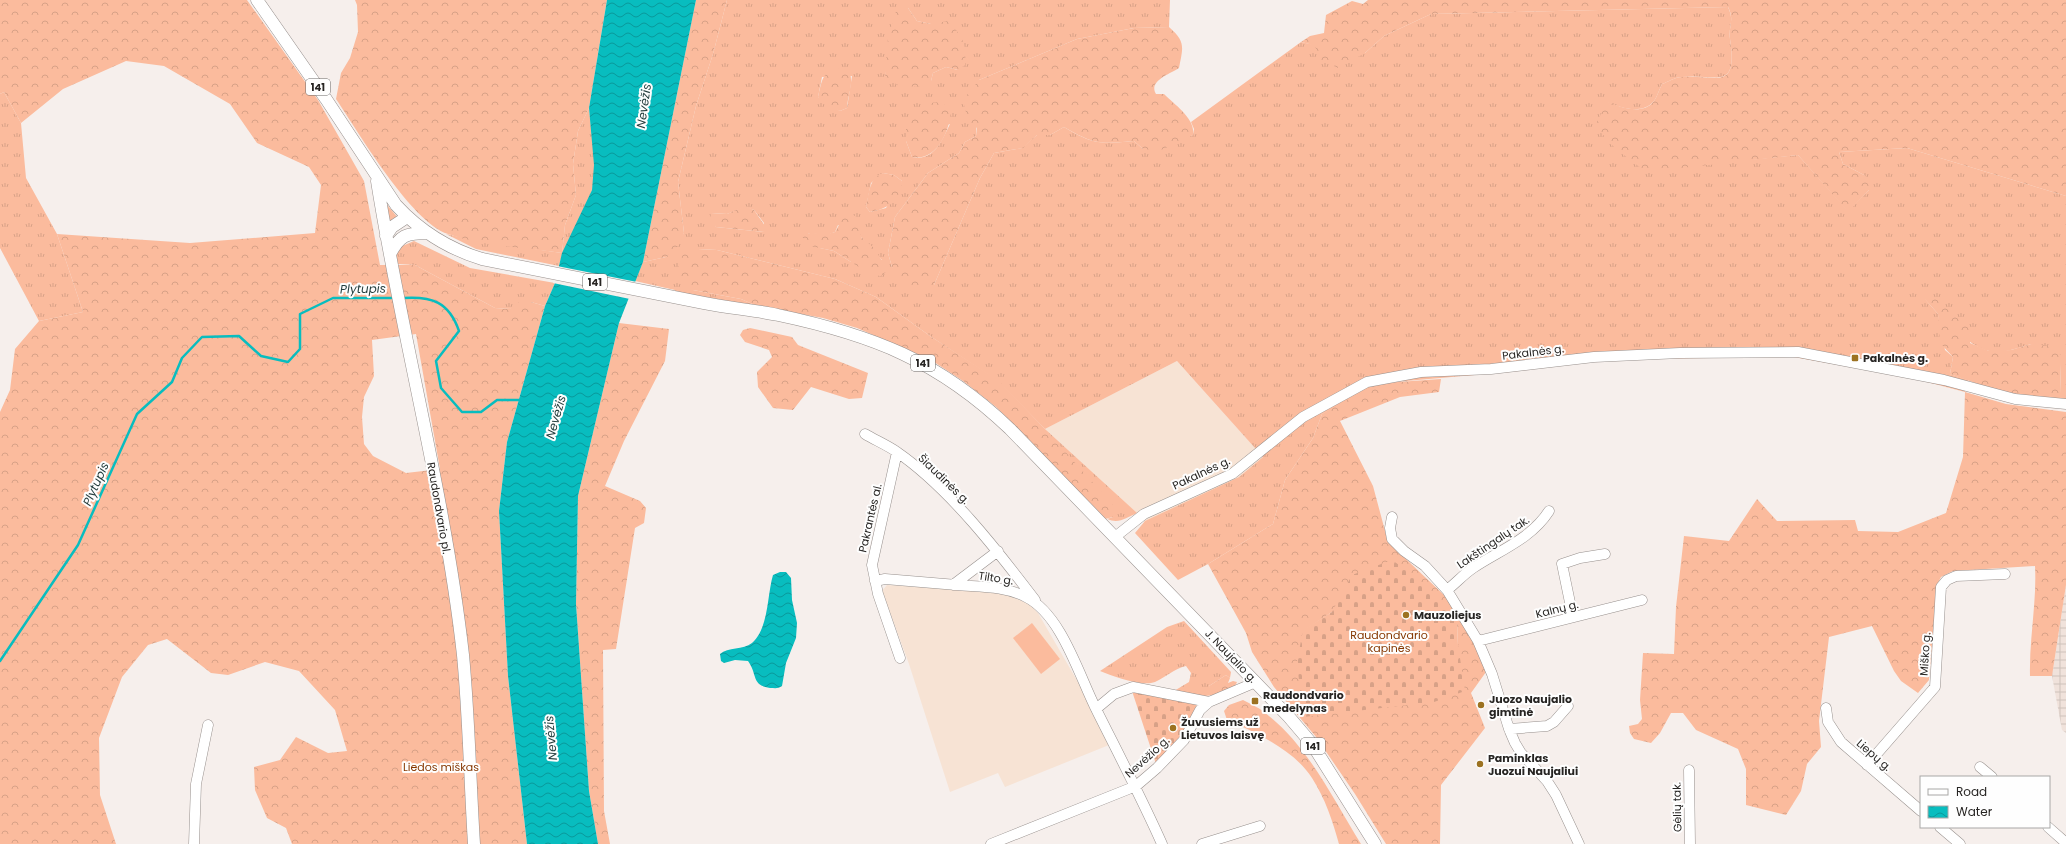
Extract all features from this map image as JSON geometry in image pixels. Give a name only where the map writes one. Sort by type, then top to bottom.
[{"type":"main road","name":"Raudondvario pl.","points":[[257,0],[326,99],[396,205],[407,217]]},
{"type":"main road","name":"Raudondvario pl.","points":[[376,176],[401,313],[442,514],[463,656],[474,844]]},
{"type":"main road","name":"141","points":[[407,217],[428,233],[468,255],[674,297],[776,315],[840,329],[882,343],[927,365],[970,393],[992,412],[1115,537]]},
{"type":"main road","points":[[404,235],[407,217]]},
{"type":"main road","points":[[386,236],[392,227],[407,217]]},
{"type":"main road","points":[[390,254],[396,242],[404,235],[428,233]]},
{"type":"main road","name":"J. Naujalio g.","points":[[1115,537],[1256,682],[1312,744],[1375,844]]},
{"type":"street","name":"Pakalnės g.","points":[[1115,537],[1144,514],[1232,474],[1303,417],[1367,382],[1421,372],[1491,369],[1594,357],[1680,353],[1798,352],[1944,380],[2015,399],[2066,404]]},
{"type":"street","name":"Šiaudinės g.","points":[[865,434],[897,452],[936,485],[998,551],[1037,603]]},
{"type":"street","name":"Pakrantės al.","points":[[897,452],[872,565],[875,581],[900,658]]},
{"type":"street","name":"Lakštingalų tak.","points":[[1447,590],[1472,569],[1528,535],[1541,524],[1549,511]]},
{"type":"street","points":[[1392,516],[1390,528],[1392,538],[1404,552],[1425,566],[1447,590],[1478,641],[1492,674],[1509,729],[1522,753],[1548,781],[1579,844]]},
{"type":"street","points":[[953,585],[998,551]]},
{"type":"street","points":[[1574,617],[1562,564],[1580,558],[1605,554]]},
{"type":"street","name":"Miško g.","points":[[1867,765],[1935,687],[1941,587],[1947,580],[1956,576],[2005,574]]},
{"type":"street","name":"Tilto g.","points":[[875,581],[885,579],[1000,588],[1024,596],[1037,603],[1053,622],[1078,667],[1096,709],[1136,786],[1162,844]]},
{"type":"street","name":"Kalnų g.","points":[[1478,641],[1642,600]]},
{"type":"street","name":"Nevėžio g.","points":[[991,844],[1136,786],[1157,768],[1184,740],[1200,710],[1209,702],[1256,682]]},
{"type":"street","points":[[1096,709],[1114,694],[1133,687],[1209,702]]},
{"type":"street","points":[[1509,729],[1547,726],[1554,722],[1568,706]]},
{"type":"street","name":"Liepų g.","points":[[1826,708],[1828,722],[1840,742],[1920,810]]},
{"type":"street","points":[[194,844],[196,784],[208,726]]},
{"type":"street","points":[[1980,767],[1991,776]]},
{"type":"street","name":"Gėlių tak.","points":[[1689,770],[1690,844]]},
{"type":"street","points":[[1202,844],[1260,826]]},
{"type":"street","points":[[1941,828],[1960,844]]},
{"type":"street","points":[[2049,828],[2065,842]]},
{"type":"shaded area","points":[[1177,361],[1263,457],[1239,477],[1145,522],[1045,429]]},
{"type":"shaded area","points":[[887,585],[1000,592],[1029,604],[1038,613],[1090,703],[1109,745],[1005,787],[998,773],[950,792],[909,664],[882,591]]},
{"type":"shaded area","points":[[2066,585],[2066,733],[2062,730],[2052,676]]},
{"type":"green space","name":"Liedos miškas","points":[[0,0],[247,0],[318,100],[364,181],[380,265],[415,265],[495,308],[510,309],[519,302],[531,302],[545,306],[507,442],[499,511],[508,676],[527,844],[292,844],[286,828],[267,818],[255,790],[254,767],[280,760],[296,737],[328,753],[347,751],[335,710],[299,671],[265,662],[228,675],[211,673],[167,639],[148,645],[122,677],[99,738],[100,795],[116,844],[0,844],[0,412],[10,390],[15,349],[39,321],[83,312],[57,234],[190,243],[315,233],[321,185],[309,167],[257,143],[230,104],[164,66],[126,61],[63,89],[21,123],[4,92],[0,94]],"holes":[[[416,334],[440,469],[406,473],[373,456],[364,444],[362,417],[364,397],[374,376],[372,340]]]},
{"type":"green space","points":[[355,0],[607,0],[589,108],[578,131],[573,164],[576,195],[565,225],[562,253],[490,244],[448,234],[434,226],[418,213],[402,195],[336,99],[341,73],[350,58],[358,32],[357,5]]},
{"type":"green space","points":[[696,0],[727,0],[713,54],[696,106],[678,182],[684,233],[678,246],[666,257],[643,262]]},
{"type":"green space","points":[[727,0],[1170,0],[1169,27],[1134,28],[1077,39],[979,80],[976,136],[965,142],[959,153],[928,173],[895,217],[888,253],[892,267],[934,285],[980,178],[994,153],[1022,148],[1037,135],[1050,135],[1064,127],[1090,140],[1105,143],[1134,141],[1143,149],[1193,135],[1194,129],[1191,122],[1301,42],[1315,45],[1319,49],[1365,53],[1384,36],[1431,14],[1728,7],[1731,16],[1730,35],[1732,56],[1731,67],[1727,74],[1722,77],[1694,76],[1679,77],[1674,79],[1662,84],[1654,101],[1644,108],[1631,109],[1613,105],[1748,160],[1798,155],[1848,211],[1869,190],[1864,175],[1843,164],[1839,152],[1907,148],[2066,196],[2066,393],[2060,393],[2061,364],[2031,344],[2000,352],[1980,348],[1963,337],[1925,299],[1938,314],[1945,350],[1953,357],[1950,374],[1968,380],[1965,392],[1908,377],[1793,357],[1615,359],[1509,372],[1383,383],[1322,414],[1313,438],[1285,480],[1273,524],[1208,564],[1178,580],[1135,533],[1145,521],[1239,477],[1263,457],[1177,361],[1045,429],[998,381],[930,336],[876,297],[835,279],[717,250],[698,249],[693,290],[741,299],[757,306],[675,292],[675,290],[635,281],[643,262],[666,257],[684,233],[678,182],[696,106],[713,54]],"holes":[[[908,8],[917,21],[931,24],[958,70],[946,67],[933,73],[931,81],[885,76],[888,62]],[[852,76],[847,108],[840,111],[818,97],[822,77]],[[950,124],[940,143],[932,153],[920,158],[912,157],[906,141]],[[883,173],[894,175],[902,181],[886,208],[870,212],[866,207],[871,183]],[[745,207],[754,210],[764,223],[764,232],[716,227],[711,213],[727,214]],[[838,225],[861,237],[882,260],[851,262],[834,251],[820,248],[808,233],[827,235],[835,232]]]},
{"type":"green space","points":[[1368,0],[2066,0],[2066,196],[1907,148],[1839,152],[1843,164],[1864,175],[1870,180],[1869,190],[1848,212],[1798,155],[1646,172],[1615,148],[1595,126],[1607,102],[1631,109],[1644,108],[1649,106],[1654,101],[1662,84],[1674,79],[1679,77],[1714,78],[1722,77],[1727,74],[1731,67],[1732,56],[1730,35],[1731,16],[1728,7],[1431,14],[1384,36],[1365,53],[1338,68],[1319,59],[1318,51],[1314,47],[1301,42],[1310,36],[1324,33],[1326,15],[1352,1],[1363,4]]},
{"type":"green space","points":[[897,8],[908,8],[917,21],[931,24],[948,21],[957,31],[964,45],[965,65],[958,70],[946,67],[933,73],[931,81],[923,87],[899,86],[885,76],[888,37]]},
{"type":"green space","points":[[1169,27],[1181,41],[1182,45],[1182,55],[1179,68],[1161,78],[1155,85],[1154,89],[1156,94],[1164,94],[1184,113],[1191,123],[1193,135],[1159,151],[1143,149],[1134,141],[1113,143],[1098,142],[1083,137],[1064,127],[1050,135],[1037,135],[1023,148],[994,153],[980,178],[934,285],[916,289],[899,276],[892,267],[888,253],[895,217],[928,173],[959,153],[965,142],[976,136],[977,128],[968,121],[963,100],[979,80],[1077,39],[1134,28]]},
{"type":"green space","points":[[848,68],[851,83],[847,108],[840,111],[825,105],[818,97],[823,78],[829,72]]},
{"type":"green space","points":[[4,92],[21,123],[26,178],[57,234],[83,312],[39,321],[0,248],[0,94]]},
{"type":"green space","points":[[942,102],[951,110],[945,135],[935,150],[928,155],[912,157],[906,141],[906,126],[927,103]]},
{"type":"green space","points":[[589,108],[594,149],[594,180],[589,200],[566,247],[559,266],[476,249],[446,234],[478,241],[562,253],[565,225],[576,195],[573,164],[578,131]]},
{"type":"green space","points":[[883,173],[894,175],[902,181],[901,188],[896,198],[888,206],[877,211],[870,212],[866,207],[870,187],[875,178]]},
{"type":"green space","points":[[384,201],[398,218],[388,223]]},
{"type":"green space","points":[[745,206],[754,210],[768,230],[764,232],[716,227],[710,219],[711,213],[727,214]]},
{"type":"green space","points":[[852,214],[858,218],[861,237],[873,247],[887,268],[886,272],[881,276],[871,275],[834,251],[805,245],[802,235],[810,233],[835,232],[843,218]]},
{"type":"green space","points":[[414,241],[470,268],[555,283],[545,306],[531,302],[510,309],[495,308],[415,265],[397,264],[395,257],[400,247]]},
{"type":"green space","points":[[698,249],[717,250],[835,279],[876,297],[930,336],[998,380],[1045,429],[1113,505],[1113,517],[1105,519],[996,407],[963,381],[931,360],[857,328],[823,318],[757,306],[741,299],[693,290],[680,280],[677,270],[683,254]]},
{"type":"green space","points":[[1926,296],[1933,296],[1970,327],[1970,343],[1989,351],[2011,350],[2031,344],[2059,347],[2061,364],[2060,393],[2066,393],[2066,401],[2038,398],[1992,389],[1950,374],[1953,357],[1940,343],[1938,314],[1925,299]]},
{"type":"green space","points":[[619,323],[669,329],[665,361],[624,441],[605,486],[640,501],[646,508],[644,523],[635,528],[616,649],[603,650],[604,811],[610,844],[598,844],[589,791],[576,604],[578,496]]},
{"type":"green space","points":[[750,328],[792,337],[798,345],[868,373],[862,398],[849,399],[811,387],[793,410],[773,408],[758,387],[757,372],[772,357],[769,350],[745,342],[740,335],[743,330]]},
{"type":"green space","points":[[1441,379],[1439,392],[1400,397],[1340,421],[1373,486],[1388,542],[1444,595],[1472,637],[1486,672],[1471,693],[1485,728],[1441,785],[1440,844],[1386,844],[1355,794],[1316,737],[1274,687],[1252,652],[1246,633],[1208,564],[1273,524],[1285,480],[1313,438],[1322,414],[1358,393],[1383,383]],"holes":[[[1332,612],[1457,623],[1458,645],[1303,631]]]},
{"type":"green space","points":[[1965,392],[2006,404],[2066,412],[2066,585],[2052,676],[2030,676],[2035,593],[2035,566],[1953,571],[1941,577],[1937,585],[1929,680],[1918,693],[1901,681],[1894,671],[1872,626],[1829,637],[1819,721],[1821,747],[1807,764],[1801,791],[1786,815],[1746,805],[1746,769],[1738,749],[1696,730],[1683,713],[1671,713],[1660,733],[1651,743],[1634,739],[1630,733],[1629,726],[1638,724],[1642,719],[1640,700],[1643,653],[1674,654],[1676,607],[1684,536],[1729,541],[1757,499],[1777,521],[1855,520],[1858,531],[1898,532],[1946,513],[1963,457]]},
{"type":"green space","points":[[1045,429],[1137,513],[1119,521],[1107,519],[1113,517]]},
{"type":"green space","name":"Raudondvario kapinės","points":[[1392,560],[1416,577],[1457,623],[1458,645],[1465,691],[1434,702],[1303,717],[1297,662],[1303,630],[1332,612],[1352,575]]},
{"type":"green space","points":[[1184,621],[1231,672],[1230,678],[1226,675],[1209,686],[1214,695],[1205,696],[1174,691],[1189,682],[1191,673],[1186,666],[1155,682],[1149,683],[1135,682],[1100,671],[1167,627]]},
{"type":"green space","points":[[1032,623],[1060,659],[1041,674],[1013,638]]},
{"type":"green space","points":[[1226,675],[1230,678],[1228,683],[1233,681],[1237,682],[1235,686],[1214,695],[1210,692],[1209,686]]},
{"type":"green space","points":[[1132,691],[1198,702],[1184,732],[1156,764]]},
{"type":"green space","points":[[1243,700],[1264,712],[1280,725],[1294,740],[1307,756],[1330,791],[1361,844],[1339,844],[1321,794],[1312,778],[1295,759],[1274,743],[1227,720],[1224,711],[1229,705]]},
{"type":"water","name":"Nevėžis","points":[[607,0],[696,0],[643,262],[619,323],[578,496],[576,604],[589,791],[598,844],[527,844],[508,676],[499,511],[507,442],[545,306],[555,283],[562,253],[592,190],[594,165],[589,108]]},
{"type":"water","points":[[780,572],[786,572],[791,578],[792,600],[797,623],[796,638],[786,663],[782,686],[778,688],[770,688],[764,687],[757,682],[748,661],[735,660],[724,663],[721,661],[720,654],[727,650],[744,647],[752,643],[758,637],[765,620],[773,575]]},
{"type":"pier","points":[[557,266],[637,282],[630,299],[553,283]]},
{"type":"waterway","name":"Plytupis","points":[[0,661],[78,545],[137,414],[172,382],[182,358],[202,337],[239,336],[261,356],[288,362],[300,349],[300,314],[333,298],[396,298]]},
{"type":"waterway","name":"Plytupis","points":[[403,298],[423,298],[438,303],[445,307],[455,321],[459,331],[436,361],[441,388],[462,412],[481,412],[497,400],[521,400]]},
{"type":"place","name":"Pakalnės g.","points":[[1855,358]]},
{"type":"place","name":"Mauzoliejus","points":[[1406,615]]},
{"type":"place","name":"Raudondvario medelynas","points":[[1255,701]]},
{"type":"place","name":"Juozo Naujalio gimtinė","points":[[1481,705]]},
{"type":"place","name":"Žuvusiems už Lietuvos laisvę","points":[[1173,728]]},
{"type":"place","name":"Paminklas Juozui Naujaliui","points":[[1480,764]]}]
